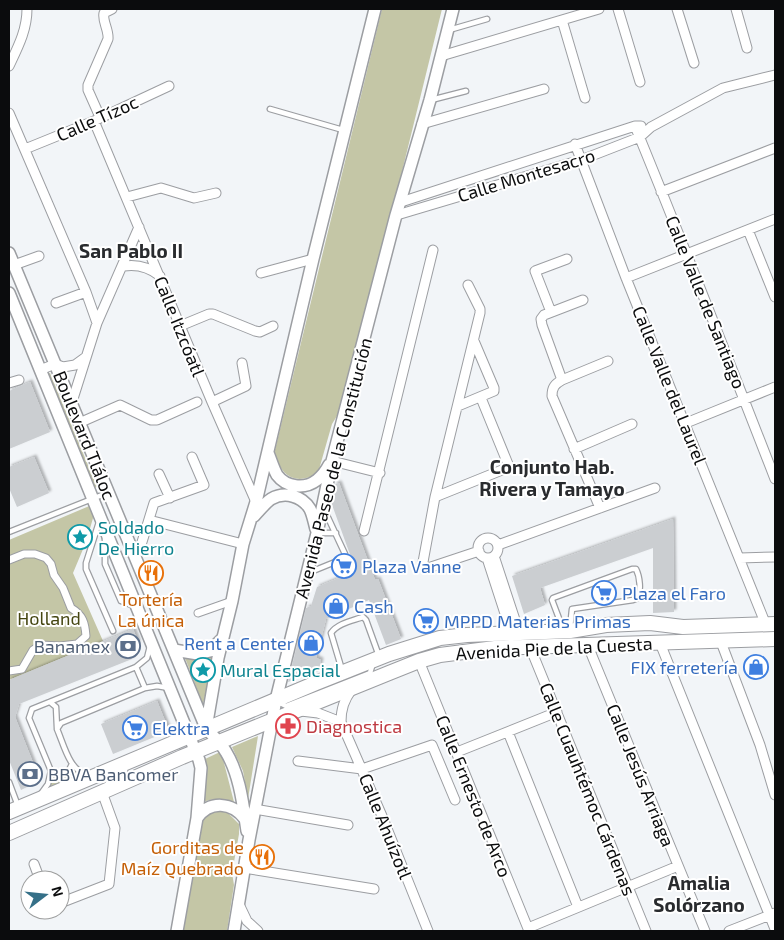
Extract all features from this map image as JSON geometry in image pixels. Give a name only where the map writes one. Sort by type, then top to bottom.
[{"type":"main road","name":"Avenida Pie de la Cuesta","points":[[9,833],[102,792],[191,745],[206,728],[377,659],[450,636],[567,631],[606,624],[650,623],[683,627],[771,624]]},
{"type":"main road","name":"Avenida Pie de la Cuesta","points":[[14,810],[93,776],[191,745],[219,742],[419,661],[460,652],[495,648],[775,639]]},
{"type":"street","points":[[9,66],[27,23],[27,9]]},
{"type":"street","name":"Calle Itzcóatl","points":[[112,9],[104,12],[103,16],[108,39],[88,85],[88,90],[97,119],[139,227],[256,502]]},
{"type":"street","points":[[248,840],[237,779],[230,760],[219,742],[206,728],[243,544],[256,502],[344,131],[376,9]]},
{"type":"street","name":"Avenida Paseo de la Constitución","points":[[234,931],[248,840],[276,700],[317,533],[332,462],[453,9]]},
{"type":"street","points":[[441,56],[599,9]]},
{"type":"street","points":[[618,9],[640,82]]},
{"type":"street","points":[[677,9],[694,63]]},
{"type":"street","points":[[736,9],[748,48]]},
{"type":"street","points":[[562,20],[585,98]]},
{"type":"street","name":"Calle Montesacro","points":[[397,214],[581,160],[640,137],[651,127],[723,88],[775,75]]},
{"type":"street","name":"Calle Tízoc","points":[[25,149],[169,86]]},
{"type":"street","points":[[422,124],[544,89]]},
{"type":"street","points":[[9,113],[86,292],[97,323]]},
{"type":"street","name":"Calle Montesacro","points":[[401,202],[635,126],[651,127]]},
{"type":"street","name":"Calle Valle de Santiago","points":[[635,126],[661,192],[688,252],[775,479]]},
{"type":"street","name":"Calle Valle del Laurel","points":[[575,144],[626,278],[740,558],[771,624]]},
{"type":"street","points":[[661,192],[775,148]]},
{"type":"street","points":[[127,197],[156,188],[194,198],[216,193]]},
{"type":"street","points":[[626,278],[775,219]]},
{"type":"street","points":[[71,405],[97,323],[124,266],[139,227]]},
{"type":"street","points":[[748,230],[775,297]]},
{"type":"street","points":[[364,531],[433,250]]},
{"type":"street","name":"Boulevard Tláloc","points":[[9,253],[206,728]]},
{"type":"street","points":[[14,265],[39,256]]},
{"type":"street","points":[[261,273],[313,259]]},
{"type":"street","points":[[550,312],[535,271],[567,259]]},
{"type":"street","points":[[124,266],[137,265],[146,267],[153,270],[160,277]]},
{"type":"street","points":[[468,284],[480,309],[474,341],[435,497],[422,562],[424,567],[428,568],[479,551]]},
{"type":"street","points":[[56,303],[86,292]]},
{"type":"street","name":"Boulevard Tláloc","points":[[9,293],[171,688],[191,745]]},
{"type":"street","points":[[562,380],[542,325],[542,317],[550,312],[583,300]]},
{"type":"street","points":[[180,326],[209,314],[260,332],[273,326]]},
{"type":"street","points":[[458,406],[491,393],[494,388],[474,341]]},
{"type":"street","points":[[40,370],[55,364],[63,367],[75,365],[86,356]]},
{"type":"street","points":[[600,508],[552,396],[553,387],[562,380],[608,361]]},
{"type":"street","points":[[212,402],[246,386],[242,363]]},
{"type":"street","points":[[9,383],[19,380]]},
{"type":"street","points":[[686,423],[775,387]]},
{"type":"street","points":[[435,497],[507,468],[508,464],[481,398]]},
{"type":"street","points":[[78,423],[120,405],[151,420],[157,420],[196,402]]},
{"type":"street","points":[[574,449],[632,424]]},
{"type":"street","points":[[766,454],[775,450]]},
{"type":"street","points":[[268,453],[280,478],[294,486],[304,486],[314,482],[332,462],[380,472]]},
{"type":"street","points":[[142,542],[154,503],[204,485],[192,457]]},
{"type":"street","points":[[159,474],[170,498]]},
{"type":"street","points":[[498,545],[655,488]]},
{"type":"street","points":[[252,518],[270,499],[281,495],[293,496],[303,501],[310,509],[317,533]]},
{"type":"street","points":[[149,520],[243,544]]},
{"type":"street","points":[[486,539],[494,540],[498,545],[498,551],[491,557],[482,556],[479,551],[480,542],[486,539]]},
{"type":"street","points":[[9,560],[24,554],[35,554],[46,558],[63,588],[70,608],[77,612],[85,621],[86,636],[77,644],[60,646],[41,645],[33,650],[22,669],[9,671]]},
{"type":"street","points":[[491,557],[515,632]]},
{"type":"street","points":[[740,558],[775,557]]},
{"type":"street","points":[[198,613],[232,601]]},
{"type":"street","points":[[174,650],[198,654],[210,651],[223,638]]},
{"type":"street","points":[[721,642],[760,745],[775,795]]},
{"type":"street","points":[[660,643],[772,914],[775,929]]},
{"type":"street","name":"Calle Jesús Arriaga","points":[[588,646],[705,931]]},
{"type":"street","name":"Calle Cuauhtémoc Cárdenas","points":[[530,647],[646,931]]},
{"type":"street","name":"Calle Ernesto de Arco","points":[[419,661],[528,930]]},
{"type":"street","points":[[298,711],[318,713],[341,722],[341,710],[346,697],[355,686]]},
{"type":"street","points":[[457,752],[558,712]]},
{"type":"street","name":"Calle Ahuízotl","points":[[341,722],[428,931]]},
{"type":"street","points":[[508,732],[578,907]]},
{"type":"street","points":[[177,931],[197,818],[201,768],[191,745]]},
{"type":"street","points":[[298,761],[362,769],[432,745],[456,800]]},
{"type":"street","points":[[70,899],[109,884],[115,828],[102,792]]},
{"type":"street","points":[[197,818],[209,807],[220,805],[237,810],[245,819]]},
{"type":"street","points":[[254,809],[348,825]]},
{"type":"street","points":[[34,864],[36,870]]},
{"type":"street","points":[[528,930],[578,907],[678,866]]},
{"type":"street","points":[[244,868],[374,889]]},
{"type":"street","points":[[238,902],[247,921],[258,931]]},
{"type":"street","points":[[729,931],[772,914]]},
{"type":"street","points":[[422,931],[423,919]]},
{"type":"lane","points":[[448,31],[487,19]]},
{"type":"lane","points":[[430,100],[466,91]]},
{"type":"lane","points":[[270,109],[344,131]]},
{"type":"lane","points":[[9,532],[108,492]]},
{"type":"lane","points":[[307,574],[344,558],[345,554],[322,506]]},
{"type":"lane","points":[[100,518],[86,562],[86,568],[112,630]]},
{"type":"lane","points":[[317,533],[336,533]]},
{"type":"lane","points":[[636,569],[640,594],[638,598],[572,609],[567,631],[552,600],[553,598],[636,569]]},
{"type":"lane","points":[[276,700],[286,706],[370,673],[377,659],[366,620],[363,617],[339,626],[333,629],[331,633],[343,672]]},
{"type":"lane","points":[[650,630],[683,627]]},
{"type":"lane","points":[[567,631],[620,630]]},
{"type":"lane","points":[[37,800],[48,784],[51,771],[29,718],[32,709],[136,667],[147,658],[151,641]]},
{"type":"lane","points":[[136,667],[145,688]]},
{"type":"lane","points":[[57,730],[61,723],[145,688],[157,686],[171,688]]},
{"type":"lane","points":[[50,702],[56,707],[57,730],[72,764],[80,773],[93,776]]},
{"type":"lane","points":[[51,771],[59,775],[68,772],[72,764]]},
{"type":"lane","points":[[102,792],[111,777],[129,769]]},
{"type":"lane","points":[[9,785],[14,810]]},
{"type":"green space","points":[[382,9],[442,9],[345,403],[332,424],[318,473],[303,479],[297,479],[286,474],[277,462],[274,454]]},
{"type":"green space","points":[[50,373],[97,487],[94,488],[47,374]]},
{"type":"green space","name":"Holland","points":[[94,504],[96,508],[86,542],[73,573],[103,641],[9,680],[9,540]]},
{"type":"green space","points":[[215,654],[203,704],[185,658],[206,658]]},
{"type":"green space","points":[[258,736],[248,799],[243,771],[232,747]]},
{"type":"green space","points":[[220,752],[234,802],[218,799],[203,802],[207,768],[205,759]]},
{"type":"green space","points":[[72,764],[80,773],[93,776],[37,800],[48,784],[51,771],[59,775],[68,772]]},
{"type":"green space","points":[[225,810],[239,824],[232,873],[234,885],[227,931],[181,931],[200,821],[209,812]]},
{"type":"building","points":[[30,382],[50,432],[9,449],[9,391]]},
{"type":"building","points":[[34,457],[49,493],[17,507],[9,488],[9,467]]},
{"type":"building","points":[[339,483],[375,580],[378,579],[401,639],[386,645],[369,600],[326,619],[316,658],[321,660],[319,671],[288,682],[306,608],[311,606],[317,587],[356,571],[331,502],[335,484]]},
{"type":"building","points":[[673,519],[674,612],[653,613],[653,548],[540,588],[545,605],[524,614],[512,576]]},
{"type":"building","points":[[133,629],[138,642],[132,659],[19,704],[15,717],[37,773],[33,784],[21,790],[9,760],[9,680]]},
{"type":"building","name":"Elektra","points":[[157,701],[169,731],[113,754],[101,724]]},
{"type":"place","name":"Soldado De Hierro","points":[[80,537]]},
{"type":"place","name":"Plaza Vanne","points":[[344,566]]},
{"type":"place","name":"Tortería La única","points":[[151,573]]},
{"type":"place","name":"Plaza el Faro","points":[[604,593]]},
{"type":"place","name":"Cash","points":[[336,606]]},
{"type":"place","name":"MPPD Materias Primas","points":[[426,621]]},
{"type":"place","name":"Rent a Center","points":[[311,643]]},
{"type":"place","name":"Banamex","points":[[128,646]]},
{"type":"place","name":"FIX ferretería","points":[[756,667]]},
{"type":"place","name":"Mural Espacial","points":[[203,670]]},
{"type":"place","name":"Diagnostica","points":[[288,726]]},
{"type":"place","name":"Elektra","points":[[135,728]]},
{"type":"place","name":"BBVA Bancomer","points":[[30,774]]},
{"type":"place","name":"Gorditas de Maíz Quebrado","points":[[262,857]]},
{"type":"district","name":"San Pablo II","points":[[131,250]]},
{"type":"district","name":"Conjunto Hab. Rivera y Tamayo","points":[[552,477]]},
{"type":"district","name":"Amalia Solórzano","points":[[699,893]]}]
